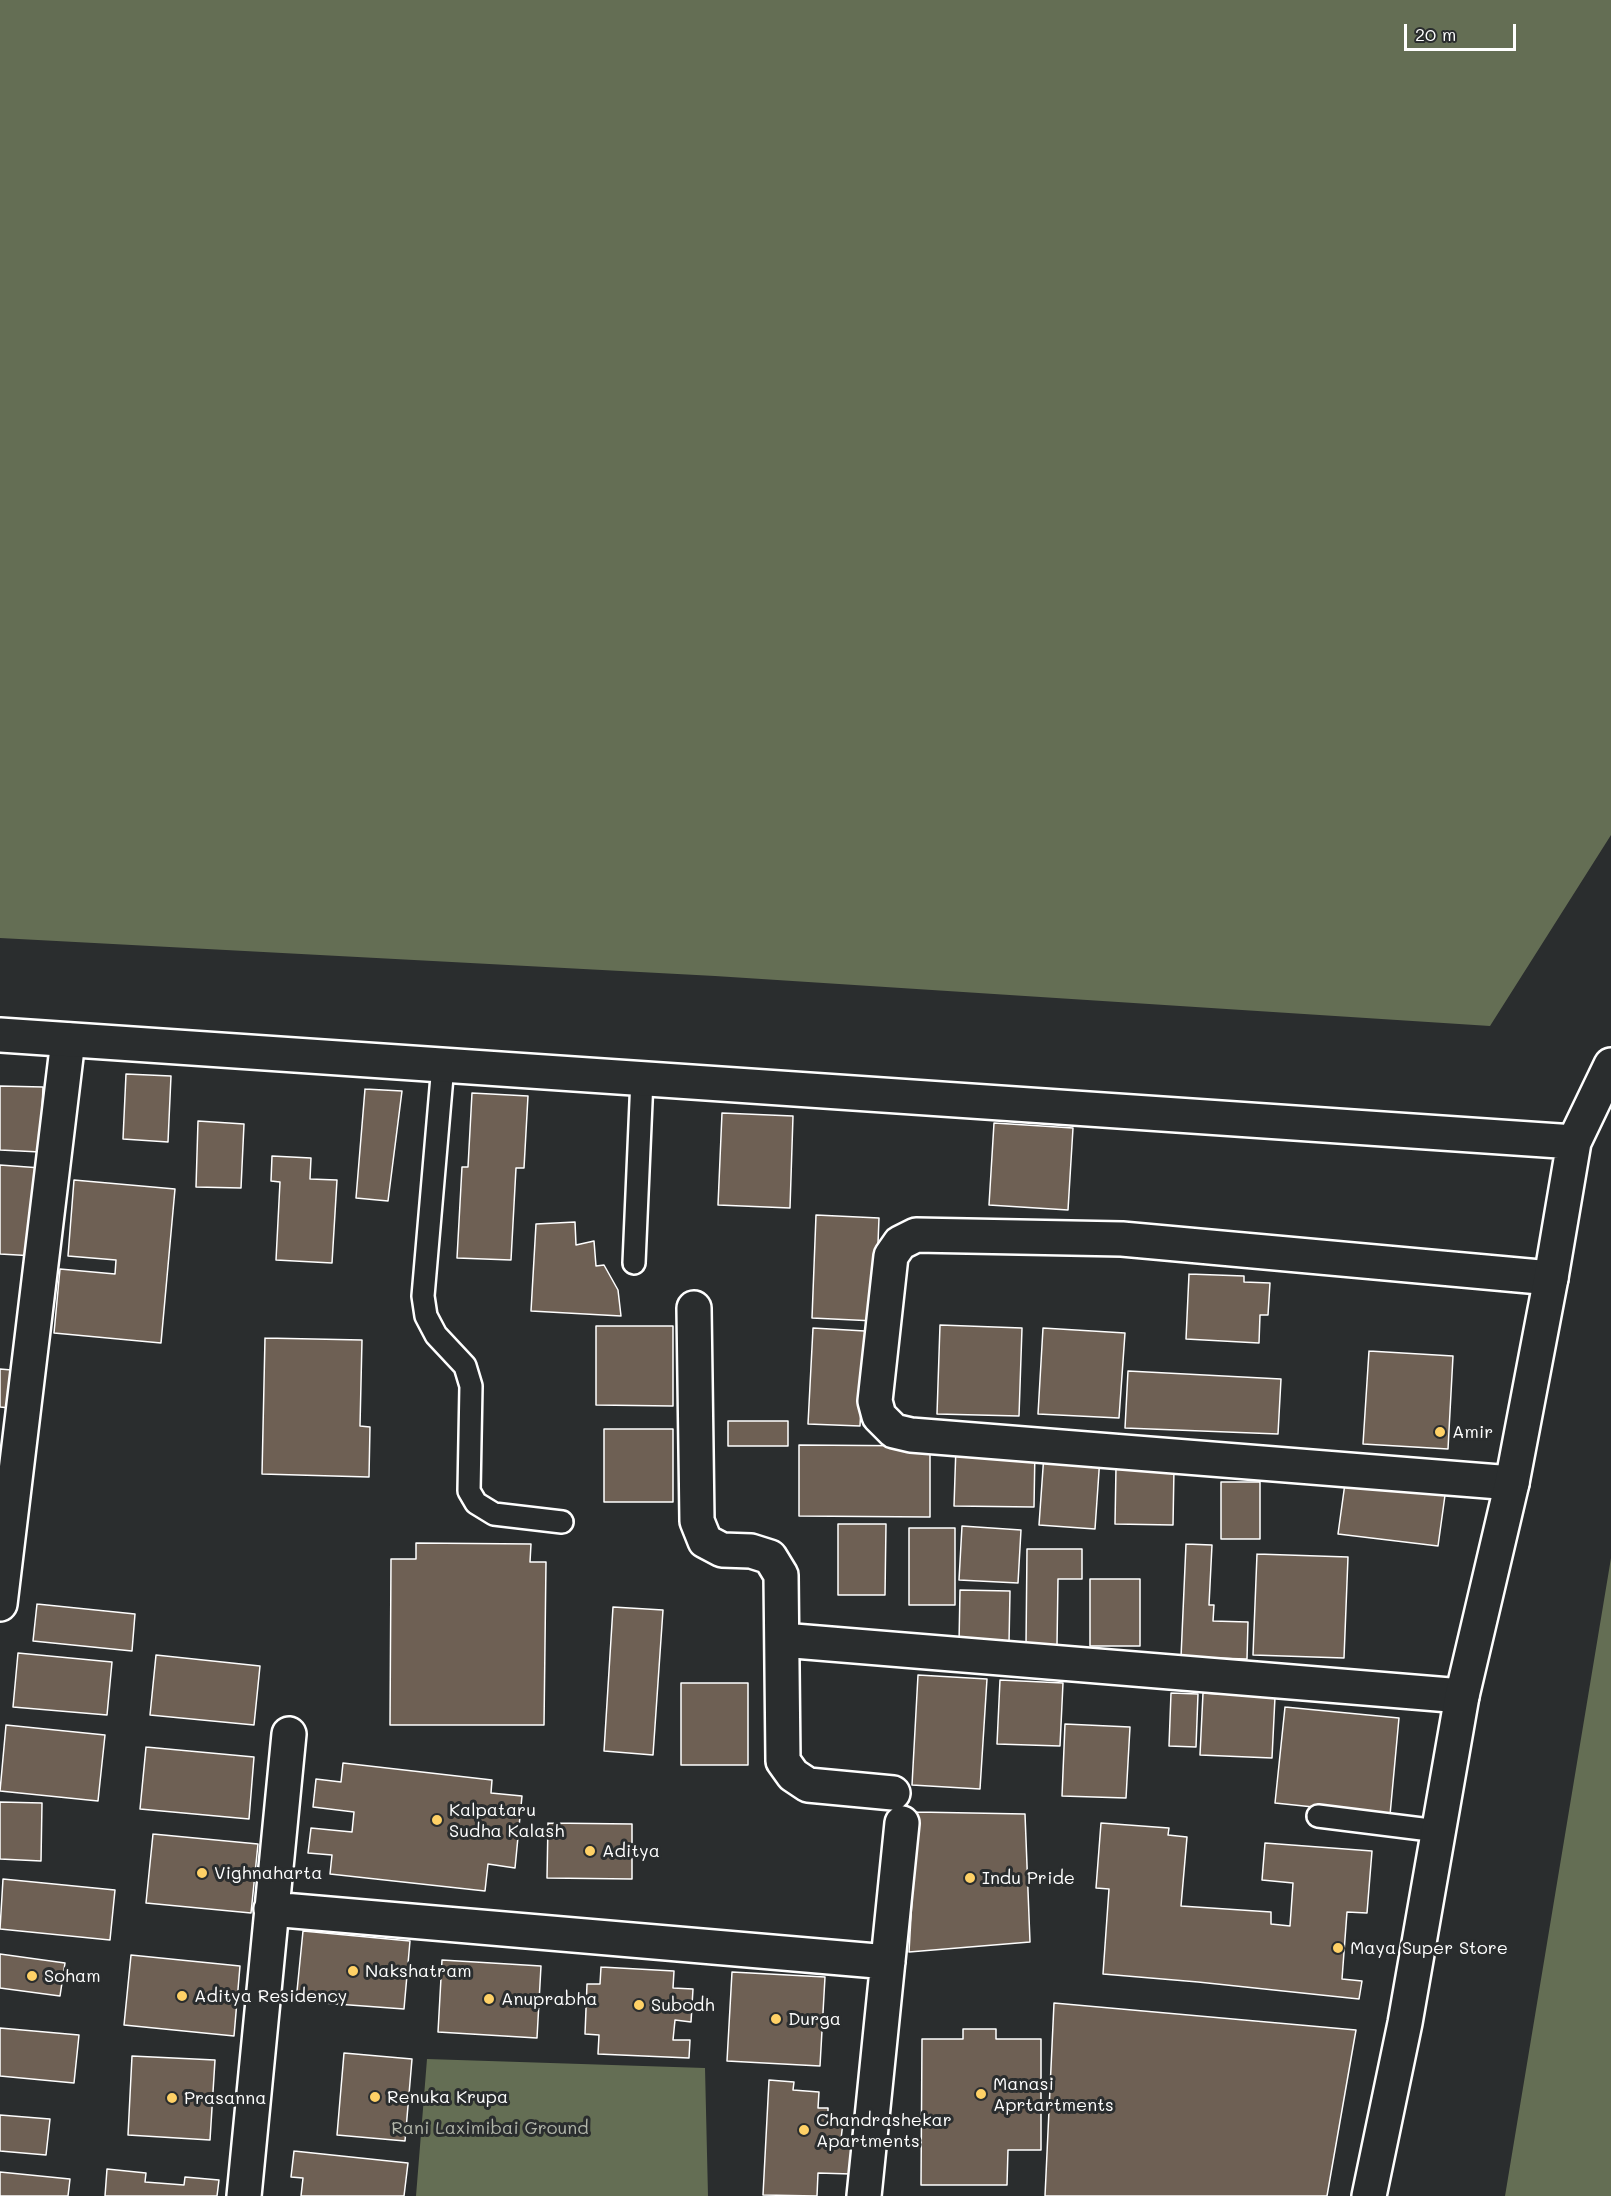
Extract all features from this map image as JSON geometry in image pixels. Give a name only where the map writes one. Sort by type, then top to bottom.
[{"type":"street","points":[[0,1035],[1574,1142]]},
{"type":"street","points":[[0,1604],[68,1040]]},
{"type":"street","points":[[1369,2196],[1405,2023],[1462,1696],[1512,1483],[1574,1142],[1611,1065]]},
{"type":"street","points":[[1512,1483],[911,1435],[894,1431],[879,1416],[875,1401],[891,1256],[900,1243],[916,1235],[1122,1239],[1551,1278]]},
{"type":"street","points":[[694,1308],[697,1521],[705,1541],[722,1550],[752,1551],[770,1557],[781,1575],[783,1761],[793,1775],[808,1785],[898,1808],[888,1962],[864,2196]]},
{"type":"street","points":[[782,1640],[1462,1696]]},
{"type":"street","points":[[244,2196],[289,1734]]},
{"type":"street","points":[[271,1909],[888,1962]]},
{"type":"lane","points":[[442,1065],[423,1296],[426,1316],[436,1335],[465,1366],[471,1386],[469,1491],[476,1503],[494,1514],[562,1522]]},
{"type":"lane","points":[[634,1263],[642,1079]]},
{"type":"lane","points":[[1318,1816],[1438,1831]]},
{"type":"green space","points":[[0,0],[1611,0],[1611,835],[1490,1026],[715,976],[0,938]]},
{"type":"green space","points":[[1611,1558],[1611,2196],[1505,2196]]},
{"type":"green space","name":"Rani Laximibai Ground","points":[[427,2059],[705,2068],[708,2196],[416,2196]]},
{"type":"building","points":[[126,1074],[171,1076],[168,1142],[123,1139]]},
{"type":"building","points":[[0,1086],[43,1087],[40,1152],[0,1150]]},
{"type":"building","points":[[365,1089],[402,1091],[388,1201],[356,1198]]},
{"type":"building","points":[[472,1093],[528,1096],[524,1168],[516,1168],[511,1260],[457,1258],[462,1167],[468,1167]]},
{"type":"building","points":[[722,1113],[793,1116],[790,1208],[718,1205]]},
{"type":"building","points":[[198,1121],[244,1124],[241,1188],[196,1187]]},
{"type":"building","points":[[994,1123],[1073,1128],[1068,1210],[989,1205]]},
{"type":"building","points":[[272,1156],[311,1158],[310,1179],[337,1180],[332,1263],[276,1260],[280,1182],[271,1181]]},
{"type":"building","points":[[0,1165],[41,1168],[35,1256],[0,1254]]},
{"type":"building","points":[[74,1180],[175,1189],[161,1343],[54,1333],[60,1269],[115,1274],[116,1260],[68,1256]]},
{"type":"building","points":[[816,1215],[879,1218],[875,1321],[812,1318]]},
{"type":"building","points":[[575,1222],[576,1245],[594,1241],[596,1266],[604,1265],[618,1290],[621,1316],[531,1311],[536,1224]]},
{"type":"building","points":[[1189,1274],[1244,1276],[1244,1282],[1270,1283],[1268,1315],[1260,1315],[1259,1343],[1186,1339]]},
{"type":"building","points":[[940,1325],[1022,1328],[1019,1416],[937,1414]]},
{"type":"building","points":[[596,1326],[673,1326],[673,1406],[596,1405]]},
{"type":"building","points":[[813,1328],[865,1331],[860,1426],[808,1424]]},
{"type":"building","points":[[1043,1328],[1125,1333],[1119,1418],[1038,1414]]},
{"type":"building","points":[[265,1338],[362,1340],[360,1426],[370,1427],[369,1477],[262,1474]]},
{"type":"building","points":[[1369,1351],[1453,1356],[1448,1449],[1363,1444]]},
{"type":"building","points":[[0,1369],[23,1371],[19,1409],[0,1407]]},
{"type":"building","points":[[1128,1371],[1281,1379],[1278,1434],[1125,1428]]},
{"type":"building","points":[[728,1421],[788,1421],[788,1446],[728,1446]]},
{"type":"building","points":[[604,1429],[673,1429],[673,1502],[604,1502]]},
{"type":"building","points":[[799,1445],[930,1446],[930,1517],[799,1516]]},
{"type":"building","points":[[956,1446],[1035,1448],[1034,1507],[954,1506]]},
{"type":"building","points":[[1044,1454],[1100,1457],[1095,1529],[1039,1525]]},
{"type":"building","points":[[1116,1467],[1174,1468],[1173,1525],[1115,1524]]},
{"type":"building","points":[[1346,1476],[1446,1488],[1438,1546],[1338,1534]]},
{"type":"building","points":[[1221,1482],[1260,1482],[1260,1539],[1221,1539]]},
{"type":"building","points":[[838,1524],[886,1524],[885,1595],[838,1595]]},
{"type":"building","points":[[962,1526],[1021,1530],[1018,1583],[959,1580]]},
{"type":"building","points":[[909,1528],[955,1528],[955,1605],[909,1605]]},
{"type":"building","points":[[416,1543],[531,1544],[530,1562],[546,1562],[544,1725],[390,1725],[391,1559],[416,1559]]},
{"type":"building","points":[[1186,1544],[1212,1545],[1209,1605],[1214,1605],[1213,1621],[1248,1622],[1247,1659],[1181,1657]]},
{"type":"building","points":[[1027,1549],[1082,1549],[1082,1579],[1058,1579],[1057,1645],[1026,1645]]},
{"type":"building","points":[[1257,1554],[1348,1557],[1344,1658],[1253,1655]]},
{"type":"building","points":[[1090,1579],[1140,1579],[1140,1646],[1090,1646]]},
{"type":"building","points":[[960,1590],[1010,1591],[1009,1643],[959,1643]]},
{"type":"building","points":[[37,1604],[135,1614],[132,1651],[33,1641]]},
{"type":"building","points":[[613,1607],[663,1610],[653,1755],[604,1751]]},
{"type":"building","points":[[18,1653],[112,1662],[107,1715],[13,1707]]},
{"type":"building","points":[[156,1655],[260,1666],[254,1725],[150,1715]]},
{"type":"building","points":[[918,1675],[987,1679],[980,1789],[912,1785]]},
{"type":"building","points":[[1000,1680],[1063,1683],[1060,1746],[997,1744]]},
{"type":"building","points":[[681,1683],[748,1683],[748,1765],[681,1765]]},
{"type":"building","points":[[1171,1693],[1198,1694],[1196,1747],[1169,1746]]},
{"type":"building","points":[[1203,1693],[1275,1697],[1272,1758],[1200,1755]]},
{"type":"building","points":[[1285,1707],[1399,1718],[1390,1815],[1275,1803]]},
{"type":"building","points":[[1065,1724],[1130,1727],[1126,1798],[1062,1796]]},
{"type":"building","points":[[6,1725],[105,1735],[98,1801],[0,1791]]},
{"type":"building","points":[[146,1747],[254,1757],[249,1819],[140,1809]]},
{"type":"building","name":"Kalpataru Sudha Kalash","points":[[343,1763],[492,1780],[491,1793],[522,1796],[515,1868],[488,1864],[485,1891],[330,1874],[332,1855],[308,1853],[311,1828],[352,1832],[354,1812],[313,1807],[316,1779],[341,1782]]},
{"type":"building","points":[[0,1802],[42,1803],[41,1861],[0,1859]]},
{"type":"building","name":"Indu Pride","points":[[917,1812],[1025,1814],[1030,1942],[909,1952]]},
{"type":"building","name":"Aditya","points":[[548,1823],[632,1824],[632,1879],[547,1878]]},
{"type":"building","points":[[1101,1823],[1169,1828],[1168,1835],[1187,1837],[1181,1906],[1271,1912],[1271,1924],[1290,1926],[1293,1883],[1262,1880],[1265,1843],[1372,1851],[1367,1913],[1347,1912],[1342,1979],[1362,1981],[1359,1999],[1103,1974],[1109,1889],[1096,1888]]},
{"type":"building","name":"Vighnaharta","points":[[153,1834],[258,1844],[251,1913],[146,1903]]},
{"type":"building","points":[[3,1879],[115,1890],[110,1940],[0,1929]]},
{"type":"building","name":"Nakshatram","points":[[303,1931],[410,1941],[404,2009],[296,2001]]},
{"type":"building","name":"Soham","points":[[0,1954],[65,1963],[60,1996],[0,1988]]},
{"type":"building","name":"Aditya Residency","points":[[131,1955],[240,1966],[234,2036],[124,2025]]},
{"type":"building","name":"Anuprabha","points":[[442,1960],[541,1966],[537,2038],[438,2032]]},
{"type":"building","name":"Subodh","points":[[601,1967],[674,1971],[673,1988],[693,1989],[691,2022],[675,2020],[673,2040],[690,2040],[689,2058],[598,2054],[599,2035],[585,2034],[587,1984],[600,1984]]},
{"type":"building","name":"Durga","points":[[732,1972],[825,1977],[820,2066],[727,2061]]},
{"type":"building","points":[[1054,2003],[1356,2030],[1327,2196],[1045,2196]]},
{"type":"building","points":[[0,2028],[79,2035],[74,2083],[0,2076]]},
{"type":"building","name":"Manasi Aprtartments","points":[[963,2029],[996,2029],[996,2039],[1041,2039],[1041,2150],[1008,2150],[1007,2185],[921,2185],[922,2039],[963,2039]]},
{"type":"building","name":"Renuka Krupa","points":[[344,2053],[412,2059],[405,2141],[337,2135]]},
{"type":"building","name":"Prasanna","points":[[132,2056],[215,2060],[210,2140],[128,2135]]},
{"type":"building","name":"Chandrashekar Apartments","points":[[769,2080],[794,2082],[793,2090],[819,2092],[818,2108],[828,2108],[828,2121],[843,2122],[841,2139],[853,2139],[851,2174],[818,2173],[817,2196],[763,2195]]},
{"type":"building","points":[[0,2115],[50,2119],[46,2155],[0,2151]]},
{"type":"building","points":[[294,2151],[408,2163],[404,2196],[301,2196],[303,2178],[291,2177]]},
{"type":"building","points":[[107,2169],[146,2173],[145,2182],[184,2185],[185,2177],[219,2180],[217,2196],[105,2196]]},
{"type":"building","points":[[0,2172],[70,2179],[68,2196],[0,2196]]},
{"type":"place","name":"Amir","points":[[1440,1432]]},
{"type":"place","name":"Kalpataru Sudha Kalash","points":[[437,1820]]},
{"type":"place","name":"Aditya","points":[[590,1851]]},
{"type":"place","name":"Vighnaharta","points":[[202,1873]]},
{"type":"place","name":"Indu Pride","points":[[970,1878]]},
{"type":"place","name":"Maya Super Store","points":[[1338,1948]]},
{"type":"place","name":"Nakshatram","points":[[353,1971]]},
{"type":"place","name":"Soham","points":[[32,1976]]},
{"type":"place","name":"Aditya Residency","points":[[182,1996]]},
{"type":"place","name":"Anuprabha","points":[[489,1999]]},
{"type":"place","name":"Subodh","points":[[639,2005]]},
{"type":"place","name":"Durga","points":[[776,2019]]},
{"type":"place","name":"Manasi Aprtartments","points":[[981,2094]]},
{"type":"place","name":"Renuka Krupa","points":[[375,2097]]},
{"type":"place","name":"Prasanna","points":[[172,2098]]},
{"type":"place","name":"Chandrashekar Apartments","points":[[804,2130]]}]
